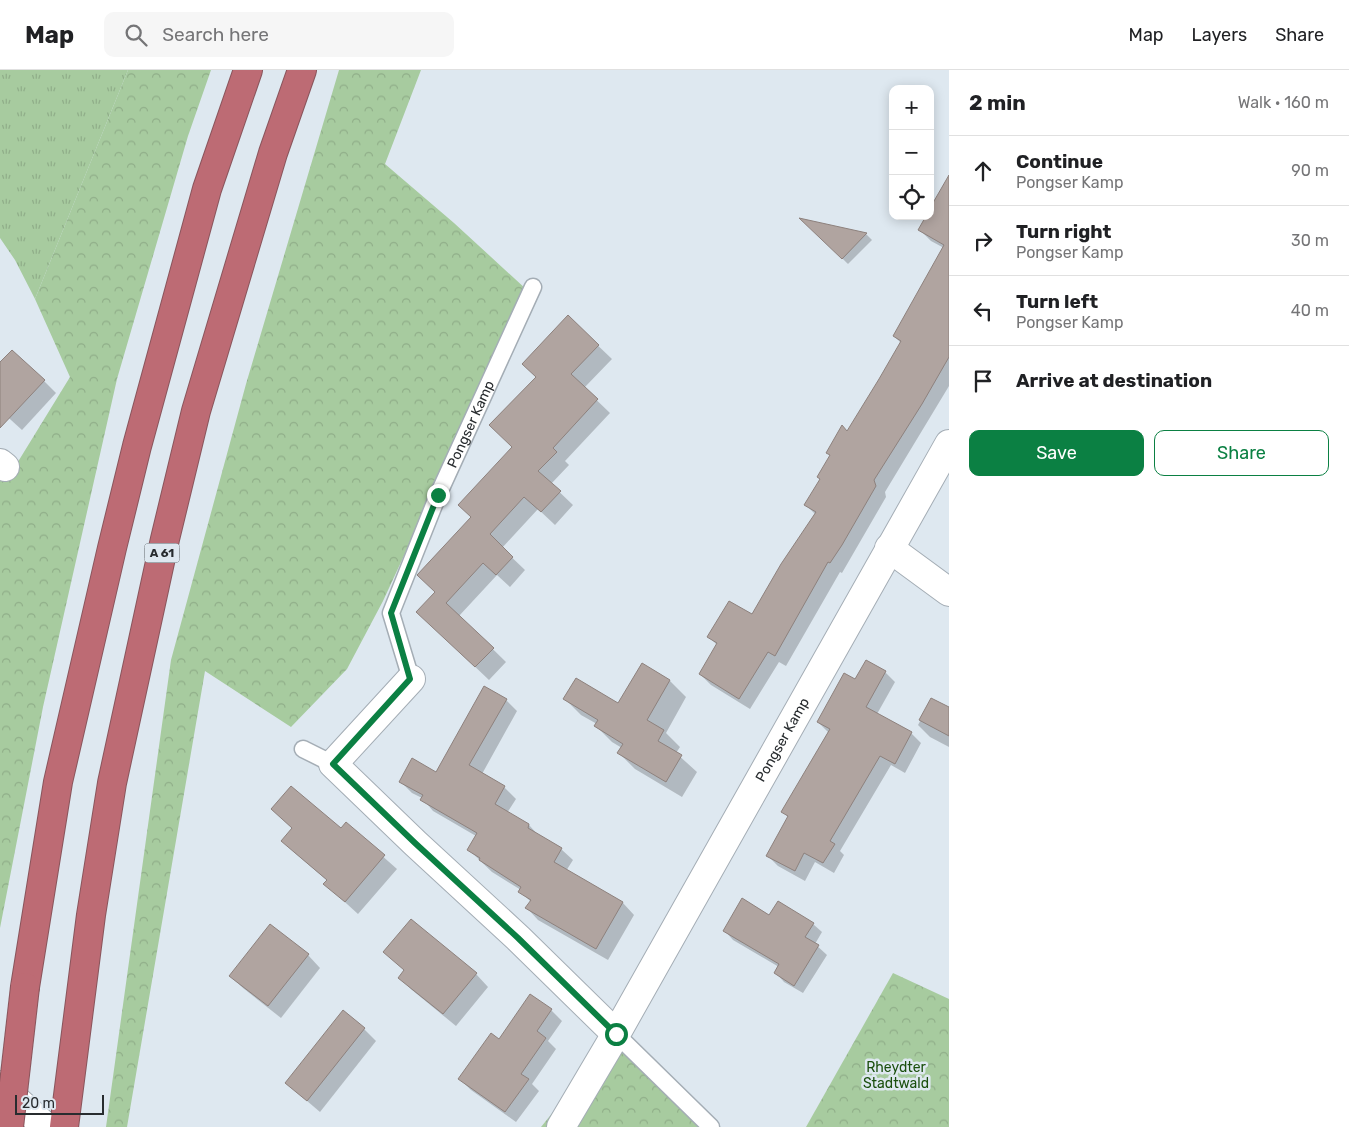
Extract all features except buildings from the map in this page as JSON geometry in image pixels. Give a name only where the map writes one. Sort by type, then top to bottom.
[{"type":"highway","points":[[9,1127],[25,987],[58,782],[137,446],[207,189],[248,70]]},
{"type":"highway","name":"A 61","points":[[64,1127],[91,915],[112,783],[168,530],[196,411],[273,153],[302,70]]},
{"type":"street","name":"Pongser Kamp","points":[[562,1127],[949,444]]},
{"type":"street","points":[[889,548],[949,592]]},
{"type":"street","name":"Pongser Kamp","points":[[333,764],[410,679]]},
{"type":"street","points":[[333,764],[518,938],[616,1034]]},
{"type":"street","points":[[0,1085],[46,1127]]},
{"type":"lane","name":"Pongser Kamp","points":[[410,679],[391,613],[438,495],[533,287]]},
{"type":"lane","points":[[303,748],[333,764]]},
{"type":"lane","points":[[616,1034],[711,1127]]},
{"type":"green space","points":[[0,70],[128,70],[35,299],[15,260],[0,238]]},
{"type":"green space","points":[[128,70],[211,70],[188,136],[117,379],[43,707],[0,928],[0,453],[16,465],[70,377],[35,299]]},
{"type":"green space","points":[[339,70],[421,70],[385,164],[454,223],[527,290],[383,601],[347,669],[291,727],[205,671],[127,1127],[106,1127],[171,660],[246,384]]},
{"type":"green space","name":"Rheydter Stadtwald","points":[[893,973],[949,999],[949,1127],[806,1127]]},
{"type":"green space","points":[[616,1034],[711,1127],[541,1127]]},
{"type":"route","points":[[438,495],[391,613],[410,679],[333,764],[518,938],[616,1034]]}]
